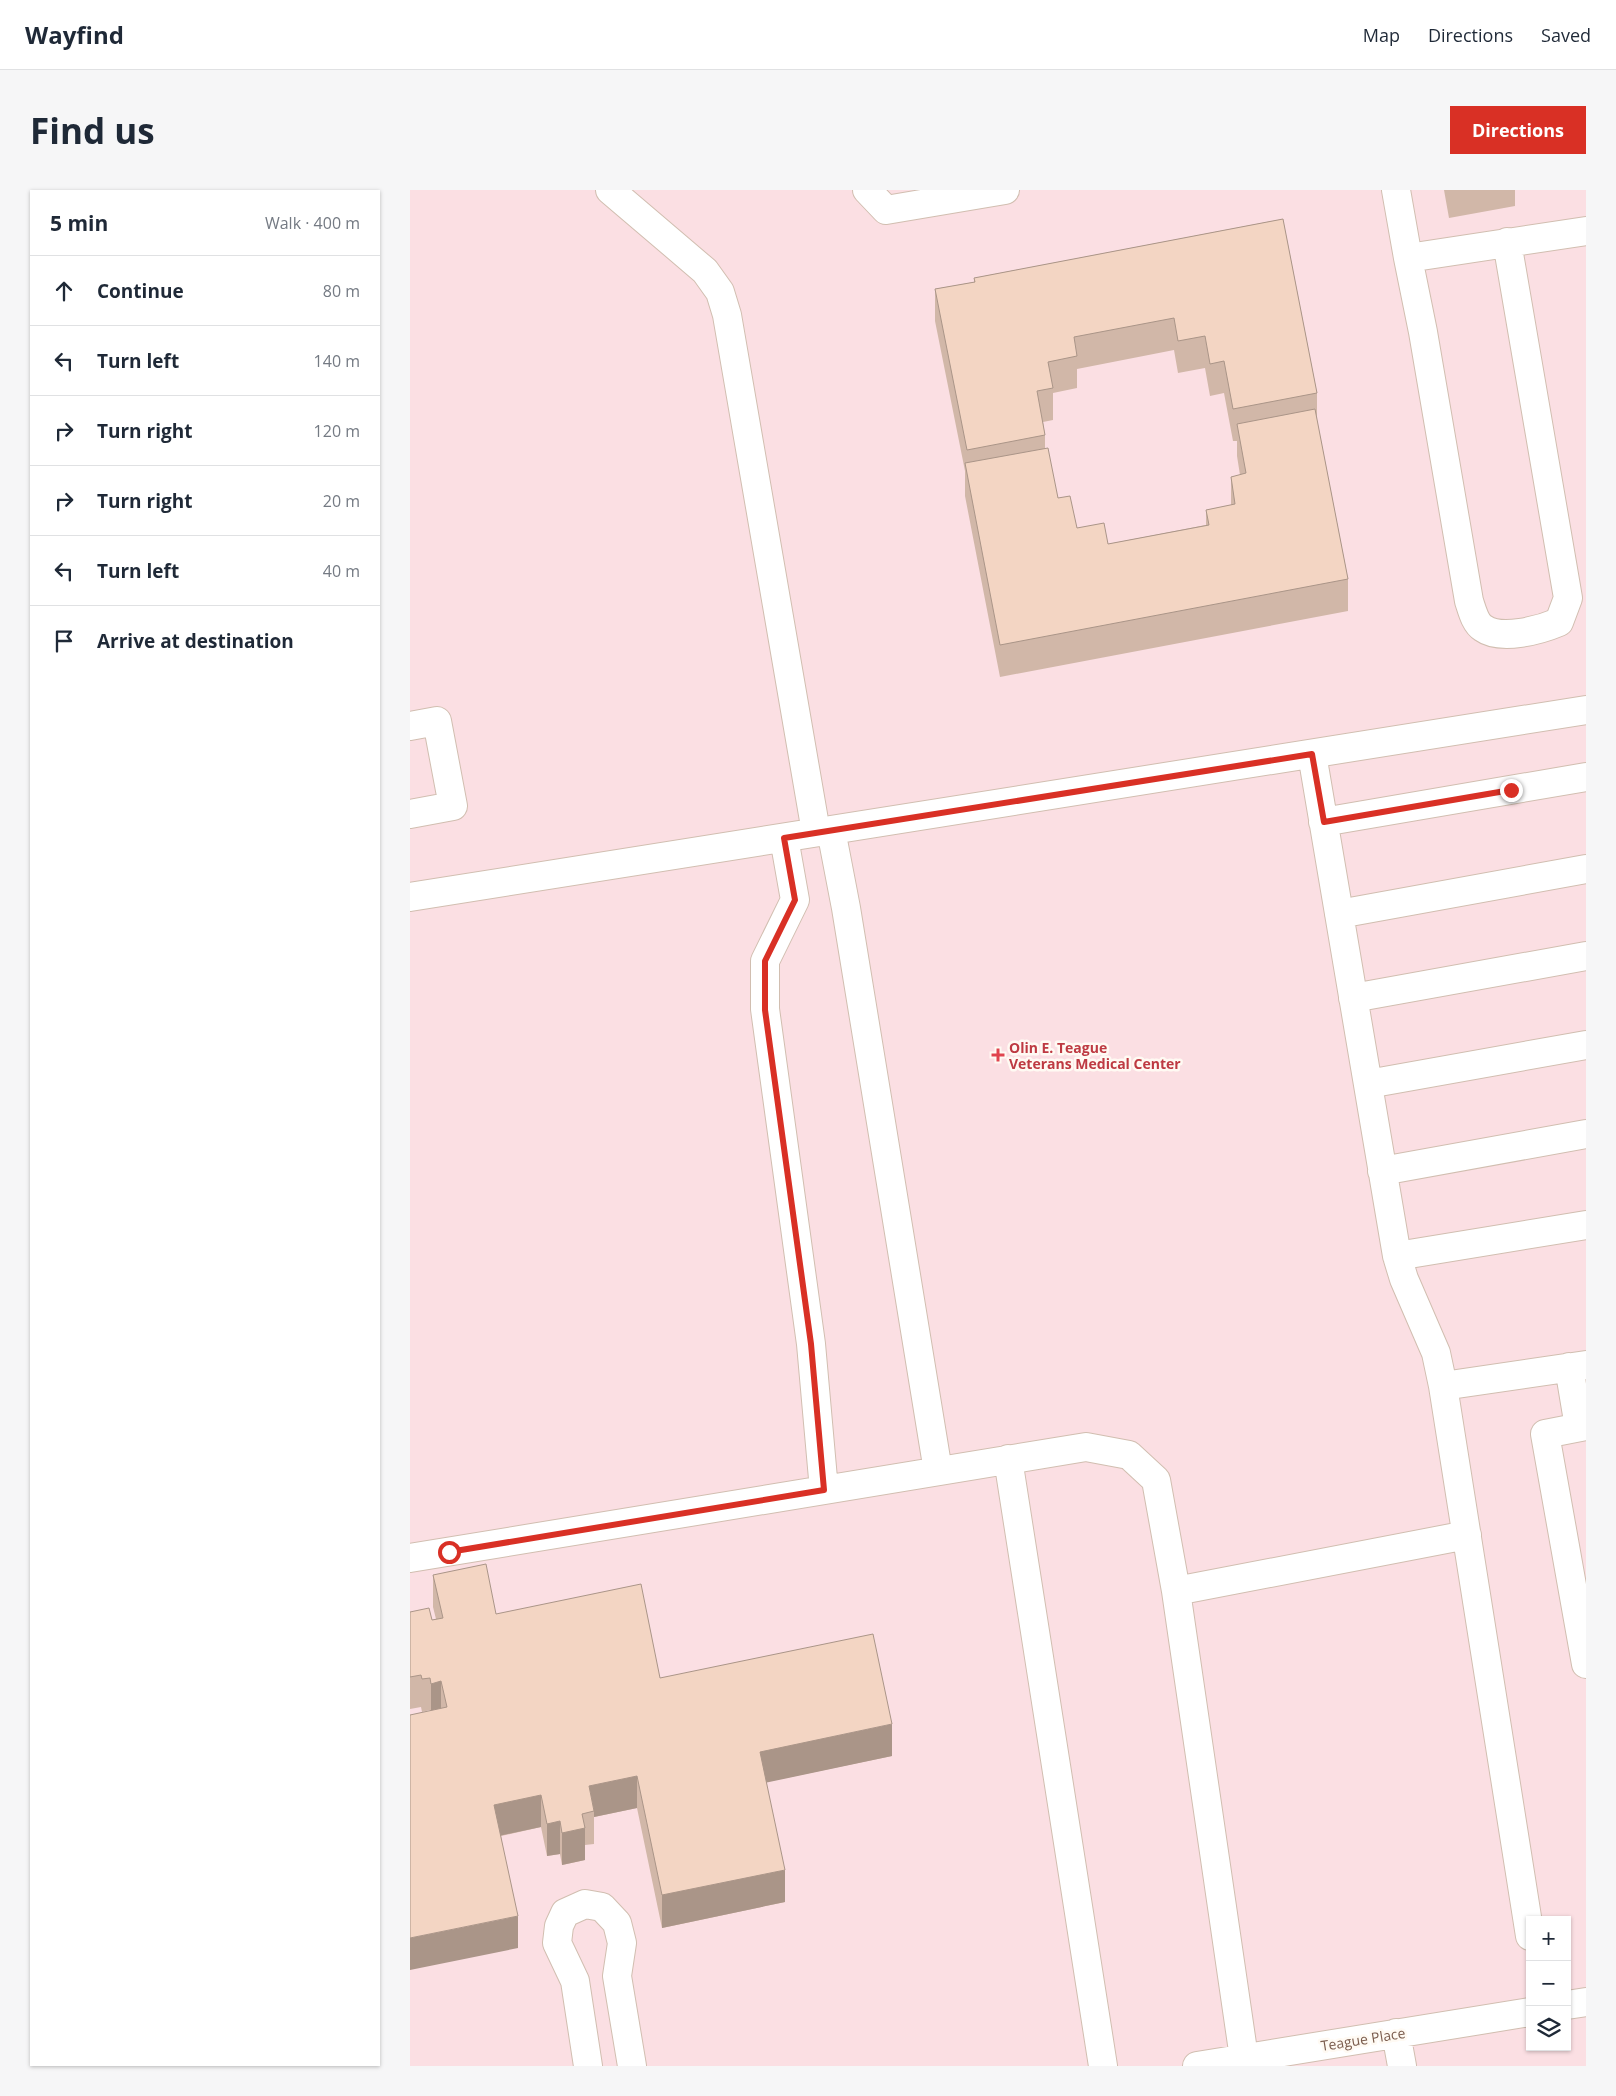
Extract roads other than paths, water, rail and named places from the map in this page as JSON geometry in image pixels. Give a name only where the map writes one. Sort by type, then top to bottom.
[{"type":"lane","points":[[610,190],[705,271],[720,292],[727,316],[824,831],[846,908],[938,1471]]},
{"type":"lane","points":[[867,190],[886,210],[1005,190]]},
{"type":"lane","points":[[1396,190],[1423,332],[1468,601],[1474,616],[1482,628],[1496,634],[1540,630],[1558,622],[1568,598],[1507,242]]},
{"type":"lane","points":[[1408,258],[1586,231]]},
{"type":"lane","points":[[410,897],[1586,710]]},
{"type":"lane","points":[[410,726],[437,722],[453,806],[410,814]]},
{"type":"lane","points":[[1312,754],[1397,1256],[1404,1279],[1436,1352],[1443,1386],[1527,1916]]},
{"type":"lane","points":[[1324,822],[1586,777]]},
{"type":"lane","points":[[784,838],[795,900],[765,961],[765,1010],[811,1344],[824,1490]]},
{"type":"lane","points":[[1339,914],[1586,869]]},
{"type":"lane","points":[[1353,998],[1586,956]]},
{"type":"lane","points":[[1368,1084],[1586,1045]]},
{"type":"lane","points":[[1382,1171],[1586,1134]]},
{"type":"lane","points":[[1397,1256],[1586,1225]]},
{"type":"lane","points":[[1443,1386],[1578,1366],[1583,1427],[1545,1434],[1586,1664]]},
{"type":"lane","points":[[410,1558],[1086,1447],[1129,1455],[1156,1480],[1176,1591],[1244,2058]]},
{"type":"lane","points":[[1008,1459],[1103,2066]]},
{"type":"lane","points":[[1176,1591],[1467,1535]]},
{"type":"lane","points":[[585,1904],[602,1907],[617,1922],[622,1943],[617,1976],[631,2063],[590,2066],[575,1981],[557,1943],[559,1926],[565,1913],[585,1904]]},
{"type":"lane","points":[[575,1981],[617,1976]]},
{"type":"lane","points":[[1571,2005],[1586,2002]]},
{"type":"lane","name":"Teague Place","points":[[1197,2066],[1526,2013]]},
{"type":"lane","points":[[1396,2033],[1402,2066]]},
{"type":"place","name":"Olin E. Teague Veterans Medical Center","points":[[998,1055]]}]
